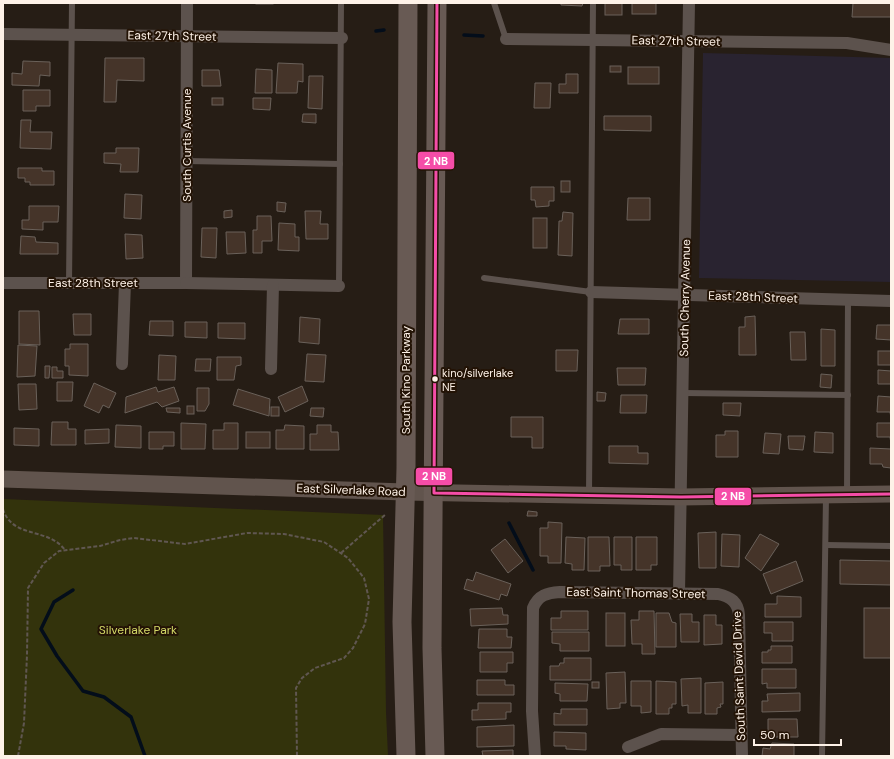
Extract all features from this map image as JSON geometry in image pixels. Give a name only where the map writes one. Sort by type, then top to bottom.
[{"type":"main road","name":"South Kino Parkway","points":[[406,756],[402,622],[405,492],[408,3]]},
{"type":"main road","points":[[435,756],[432,648],[437,3]]},
{"type":"street","name":"South Curtis Avenue","points":[[184,283],[187,3]]},
{"type":"street","name":"South Cherry Avenue","points":[[679,594],[689,3]]},
{"type":"street","name":"East 27th Street","points":[[3,34],[342,38]]},
{"type":"street","name":"East 27th Street","points":[[506,39],[847,43],[891,50]]},
{"type":"street","name":"East 28th Street","points":[[3,283],[184,283],[339,286]]},
{"type":"street","points":[[122,364],[125,283]]},
{"type":"street","points":[[271,369],[273,285]]},
{"type":"street","name":"East 28th Street","points":[[591,292],[891,301]]},
{"type":"street","name":"East Silverlake Road","points":[[3,479],[434,493],[589,496],[681,497],[891,494]]},
{"type":"street","name":"East Saint Thomas Street","points":[[535,756],[532,711],[533,616],[534,605],[539,594],[560,592],[734,594]]},
{"type":"street","name":"South Saint David Drive","points":[[734,594],[739,615],[742,756]]},
{"type":"street","points":[[628,747],[661,734],[741,735]]},
{"type":"lane","points":[[69,283],[72,3]]},
{"type":"lane","points":[[339,286],[342,38],[341,3]]},
{"type":"lane","points":[[494,3],[506,39]]},
{"type":"lane","points":[[589,496],[593,3]]},
{"type":"lane","points":[[186,161],[340,164]]},
{"type":"lane","points":[[484,278],[591,292]]},
{"type":"lane","points":[[847,495],[848,300]]},
{"type":"lane","points":[[683,392],[848,395]]},
{"type":"lane","points":[[822,756],[826,495]]},
{"type":"lane","points":[[826,545],[891,546]]},
{"type":"path","points":[[3,509],[13,524],[25,532],[47,536],[59,542],[65,550]]},
{"type":"path","points":[[341,554],[386,514]]},
{"type":"path","points":[[18,756],[24,715],[28,655],[28,588],[44,563],[59,551],[100,546],[120,540],[134,538],[160,543],[195,544],[247,533],[284,534],[324,542],[348,558],[364,578],[369,598],[365,624],[353,648],[344,658],[315,668],[302,678],[296,688],[297,756]]},
{"type":"shaded area","points":[[703,53],[891,58],[891,282],[699,278]]},
{"type":"green space","name":"Silverlake Park","points":[[3,499],[383,515],[388,756],[3,756]]},
{"type":"building","points":[[273,3],[273,4],[256,4]]},
{"type":"building","points":[[561,3],[583,3],[582,6],[561,5]]},
{"type":"building","points":[[605,3],[622,3],[622,15],[605,15]]},
{"type":"building","points":[[632,3],[656,3],[656,14],[632,14]]},
{"type":"building","points":[[853,3],[891,3],[891,17],[852,17]]},
{"type":"building","points":[[105,58],[144,58],[144,81],[117,80],[116,102],[104,102]]},
{"type":"building","points":[[23,61],[50,62],[50,76],[40,75],[39,86],[12,85],[12,73],[22,74]]},
{"type":"building","points":[[278,63],[303,64],[303,82],[298,81],[297,93],[276,93]]},
{"type":"building","points":[[610,66],[621,66],[621,72],[610,72]]},
{"type":"building","points":[[628,67],[659,67],[659,84],[628,84]]},
{"type":"building","points":[[256,69],[272,70],[272,93],[255,93]]},
{"type":"building","points":[[202,70],[219,70],[221,86],[202,86]]},
{"type":"building","points":[[566,74],[578,74],[578,93],[559,93],[559,84],[566,84]]},
{"type":"building","points":[[309,76],[323,76],[322,109],[308,108]]},
{"type":"building","points":[[535,83],[551,83],[550,108],[534,108]]},
{"type":"building","points":[[23,90],[50,90],[50,106],[36,106],[36,111],[23,111]]},
{"type":"building","points":[[212,98],[223,98],[223,105],[212,105]]},
{"type":"building","points":[[253,98],[271,98],[270,110],[253,109]]},
{"type":"building","points":[[303,114],[316,114],[316,123],[302,122]]},
{"type":"building","points":[[604,116],[651,116],[651,131],[604,130]]},
{"type":"building","points":[[21,120],[31,120],[30,132],[52,132],[51,149],[20,148]]},
{"type":"building","points":[[116,148],[139,148],[138,172],[120,172],[121,164],[104,163],[104,153],[116,153]]},
{"type":"building","points":[[18,168],[42,168],[42,171],[54,171],[54,185],[30,185],[30,182],[25,182],[25,178],[18,178]]},
{"type":"building","points":[[561,181],[570,181],[570,192],[561,192]]},
{"type":"building","points":[[531,187],[554,187],[554,201],[549,201],[549,206],[536,207],[535,200],[531,200]]},
{"type":"building","points":[[125,194],[142,195],[141,219],[124,218]]},
{"type":"building","points":[[628,198],[650,198],[650,220],[627,220]]},
{"type":"building","points":[[277,202],[286,203],[285,212],[277,211]]},
{"type":"building","points":[[29,206],[59,206],[58,222],[43,222],[43,230],[22,229],[22,220],[29,220]]},
{"type":"building","points":[[232,210],[232,217],[224,218],[224,211]]},
{"type":"building","points":[[305,211],[321,211],[320,224],[328,224],[328,239],[306,239]]},
{"type":"building","points":[[563,212],[573,213],[572,256],[558,255],[559,221],[562,221]]},
{"type":"building","points":[[257,216],[271,216],[272,241],[262,241],[262,253],[253,253],[253,230],[257,230]]},
{"type":"building","points":[[533,218],[547,218],[547,248],[533,248]]},
{"type":"building","points":[[279,223],[295,224],[295,237],[299,237],[299,251],[278,250]]},
{"type":"building","points":[[202,228],[217,228],[216,258],[201,257]]},
{"type":"building","points":[[226,232],[245,232],[246,253],[227,254]]},
{"type":"building","points":[[125,234],[142,235],[143,258],[126,259]]},
{"type":"building","points":[[21,236],[35,237],[36,242],[58,243],[58,254],[20,254]]},
{"type":"building","points":[[19,311],[39,311],[40,345],[19,344]]},
{"type":"building","points":[[73,314],[91,314],[91,335],[74,335]]},
{"type":"building","points":[[755,316],[756,355],[739,355],[739,327],[745,327],[745,317]]},
{"type":"building","points":[[300,317],[320,319],[319,344],[299,342]]},
{"type":"building","points":[[620,319],[649,319],[649,334],[618,334]]},
{"type":"building","points":[[150,321],[173,321],[173,336],[149,335]]},
{"type":"building","points":[[185,322],[207,322],[207,338],[185,337]]},
{"type":"building","points":[[218,323],[245,323],[245,339],[218,338]]},
{"type":"building","points":[[877,325],[891,325],[891,340],[876,339]]},
{"type":"building","points":[[821,329],[835,330],[835,366],[821,366]]},
{"type":"building","points":[[790,332],[805,332],[806,360],[791,360]]},
{"type":"building","points":[[70,344],[88,344],[88,376],[69,375],[69,366],[65,366],[65,349],[70,349]]},
{"type":"building","points":[[18,345],[37,346],[35,376],[17,377]]},
{"type":"building","points":[[556,350],[578,350],[577,371],[556,371]]},
{"type":"building","points":[[878,351],[891,351],[891,365],[878,365]]},
{"type":"building","points":[[307,354],[326,355],[324,382],[305,381]]},
{"type":"building","points":[[159,355],[176,356],[175,380],[158,380]]},
{"type":"building","points":[[217,357],[241,357],[241,365],[236,366],[234,380],[217,380]]},
{"type":"building","points":[[196,359],[211,359],[210,371],[195,371]]},
{"type":"building","points":[[45,366],[50,366],[49,378],[45,378]]},
{"type":"building","points":[[52,367],[57,367],[57,371],[63,371],[63,378],[52,378]]},
{"type":"building","points":[[617,368],[646,368],[645,385],[618,385]]},
{"type":"building","points":[[878,370],[891,371],[891,384],[878,384]]},
{"type":"building","points":[[821,374],[832,375],[831,388],[820,387]]},
{"type":"building","points":[[451,377],[455,377],[455,387],[450,387]]},
{"type":"building","points":[[57,382],[73,382],[72,401],[57,401]]},
{"type":"building","points":[[94,383],[116,393],[109,408],[103,405],[99,413],[84,406]]},
{"type":"building","points":[[18,384],[36,384],[37,409],[19,410]]},
{"type":"building","points":[[302,386],[308,401],[285,412],[278,397]]},
{"type":"building","points":[[156,387],[158,392],[174,387],[179,401],[162,407],[157,402],[125,413],[126,397]]},
{"type":"building","points":[[197,388],[209,388],[209,404],[205,411],[197,411]]},
{"type":"building","points":[[238,389],[270,399],[269,416],[233,405]]},
{"type":"building","points":[[597,392],[606,393],[605,401],[597,401]]},
{"type":"building","points":[[621,395],[647,395],[646,413],[620,413]]},
{"type":"building","points":[[878,396],[891,397],[891,418],[890,412],[877,412]]},
{"type":"building","points":[[723,403],[741,403],[740,416],[723,415]]},
{"type":"building","points":[[187,406],[194,406],[194,414],[187,414]]},
{"type":"building","points":[[271,407],[279,407],[279,416],[271,416]]},
{"type":"building","points":[[166,408],[180,408],[180,413],[167,412]]},
{"type":"building","points":[[311,408],[324,408],[323,417],[310,416]]},
{"type":"building","points":[[511,417],[543,417],[543,448],[532,448],[532,437],[511,437]]},
{"type":"building","points":[[52,422],[68,422],[68,429],[76,429],[76,445],[51,445]]},
{"type":"building","points":[[181,423],[206,424],[205,449],[181,449]]},
{"type":"building","points":[[224,423],[238,423],[238,449],[213,449],[213,430],[224,430]]},
{"type":"building","points":[[877,423],[891,423],[891,444],[890,437],[877,437]]},
{"type":"building","points":[[116,425],[141,426],[141,448],[115,447]]},
{"type":"building","points":[[285,425],[304,426],[304,449],[276,449],[276,430],[284,430]]},
{"type":"building","points":[[317,425],[331,425],[331,432],[338,432],[339,450],[310,450],[310,434],[317,434]]},
{"type":"building","points":[[14,428],[39,429],[39,446],[14,445]]},
{"type":"building","points":[[109,429],[109,443],[85,444],[85,430]]},
{"type":"building","points":[[725,431],[738,431],[738,457],[716,457],[716,435],[725,435]]},
{"type":"building","points":[[149,432],[174,432],[174,446],[163,446],[163,449],[149,449]]},
{"type":"building","points":[[246,432],[270,432],[270,448],[246,448]]},
{"type":"building","points":[[815,432],[833,433],[833,453],[814,452]]},
{"type":"building","points":[[765,433],[781,434],[779,454],[763,453]]},
{"type":"building","points":[[788,436],[805,436],[803,450],[789,449]]},
{"type":"building","points":[[609,446],[638,446],[638,453],[648,453],[648,464],[609,463]]},
{"type":"building","points":[[870,448],[891,449],[891,468],[883,467],[882,464],[870,464]]},
{"type":"building","points":[[528,511],[537,512],[537,516],[527,516]]},
{"type":"building","points":[[548,522],[562,523],[561,563],[548,563],[548,556],[540,556],[540,528],[548,528]]},
{"type":"building","points":[[716,532],[716,568],[699,568],[698,533]]},
{"type":"building","points":[[722,534],[740,535],[739,567],[721,566]]},
{"type":"building","points":[[760,534],[779,544],[761,571],[745,558]]},
{"type":"building","points":[[566,537],[585,538],[584,570],[572,570],[572,564],[565,563]]},
{"type":"building","points":[[588,537],[609,537],[610,566],[600,566],[600,571],[588,571]]},
{"type":"building","points":[[614,537],[632,537],[632,570],[621,570],[621,565],[614,565]]},
{"type":"building","points":[[636,537],[657,537],[657,565],[651,565],[651,570],[636,570]]},
{"type":"building","points":[[505,539],[523,561],[508,573],[491,550]]},
{"type":"building","points":[[840,560],[891,561],[891,585],[840,584]]},
{"type":"building","points":[[796,561],[803,581],[771,594],[763,574]]},
{"type":"building","points":[[476,572],[511,584],[507,596],[501,594],[499,600],[464,589],[467,579],[473,581]]},
{"type":"building","points":[[777,596],[801,597],[801,617],[765,617],[765,604],[777,604]]},
{"type":"building","points":[[502,608],[503,615],[508,615],[508,624],[471,626],[470,609]]},
{"type":"building","points":[[864,608],[891,608],[891,658],[864,658]]},
{"type":"building","points":[[561,611],[588,611],[588,630],[551,630],[551,618],[561,618]]},
{"type":"building","points":[[639,611],[654,611],[655,654],[642,654],[642,644],[632,644],[631,620],[639,620]]},
{"type":"building","points":[[606,613],[625,613],[625,646],[606,646]]},
{"type":"building","points":[[656,613],[669,613],[672,622],[676,623],[676,647],[656,647]]},
{"type":"building","points":[[680,614],[692,614],[692,622],[699,622],[699,642],[681,642]]},
{"type":"building","points":[[704,615],[716,615],[716,625],[722,625],[722,644],[704,645]]},
{"type":"building","points":[[764,622],[793,622],[793,641],[772,641],[772,633],[764,633]]},
{"type":"building","points":[[479,629],[507,629],[507,637],[512,637],[511,648],[478,648]]},
{"type":"building","points":[[552,632],[589,632],[589,651],[560,651],[560,644],[552,643]]},
{"type":"building","points":[[771,646],[792,646],[792,663],[762,663],[762,652],[768,652],[768,650],[771,650]]},
{"type":"building","points":[[480,652],[513,652],[513,663],[507,663],[507,672],[480,672]]},
{"type":"building","points":[[564,658],[591,658],[591,680],[550,680],[550,666],[559,666],[560,663],[564,663]]},
{"type":"building","points":[[762,669],[796,669],[796,688],[767,688],[767,683],[762,684]]},
{"type":"building","points":[[625,672],[626,703],[620,703],[620,708],[607,709],[606,673]]},
{"type":"building","points":[[701,678],[701,713],[688,713],[688,705],[682,706],[681,679]]},
{"type":"building","points":[[477,680],[505,680],[505,685],[514,685],[514,695],[477,695]]},
{"type":"building","points":[[631,681],[651,681],[651,712],[641,713],[641,706],[631,706]]},
{"type":"building","points":[[656,681],[676,682],[676,704],[672,704],[672,708],[669,708],[669,714],[656,714]]},
{"type":"building","points":[[592,682],[599,682],[599,688],[592,688]]},
{"type":"building","points":[[723,682],[723,704],[720,704],[721,707],[717,708],[717,714],[705,714],[705,683]]},
{"type":"building","points":[[555,683],[588,684],[587,701],[560,701],[560,694],[555,693]]},
{"type":"building","points":[[800,693],[800,711],[762,712],[762,701],[768,701],[767,694]]},
{"type":"building","points":[[478,703],[511,703],[511,712],[506,712],[506,719],[472,720],[472,710],[478,710]]},
{"type":"building","points":[[561,709],[587,709],[587,725],[554,725],[554,713],[561,714]]},
{"type":"building","points":[[768,719],[797,719],[798,737],[768,737]]},
{"type":"building","points":[[514,725],[514,746],[477,747],[477,727]]},
{"type":"building","points":[[554,732],[586,733],[586,750],[566,749],[566,746],[554,746]]},
{"type":"building","points":[[772,743],[794,744],[794,756],[762,756],[763,748],[770,749]]},
{"type":"building","points":[[513,750],[513,756],[483,756],[482,751]]},
{"type":"waterway","points":[[376,31],[384,30]]},
{"type":"waterway","points":[[464,35],[483,36]]},
{"type":"waterway","points":[[509,523],[533,570]]},
{"type":"waterway","points":[[73,590],[54,602],[41,629],[57,656],[83,691],[104,697],[131,717],[145,756]]},
{"type":"transit line","points":[[437,3],[434,493],[681,497],[891,494]]},
{"type":"place","name":"kino/silverlake NE","points":[[435,379]]}]
